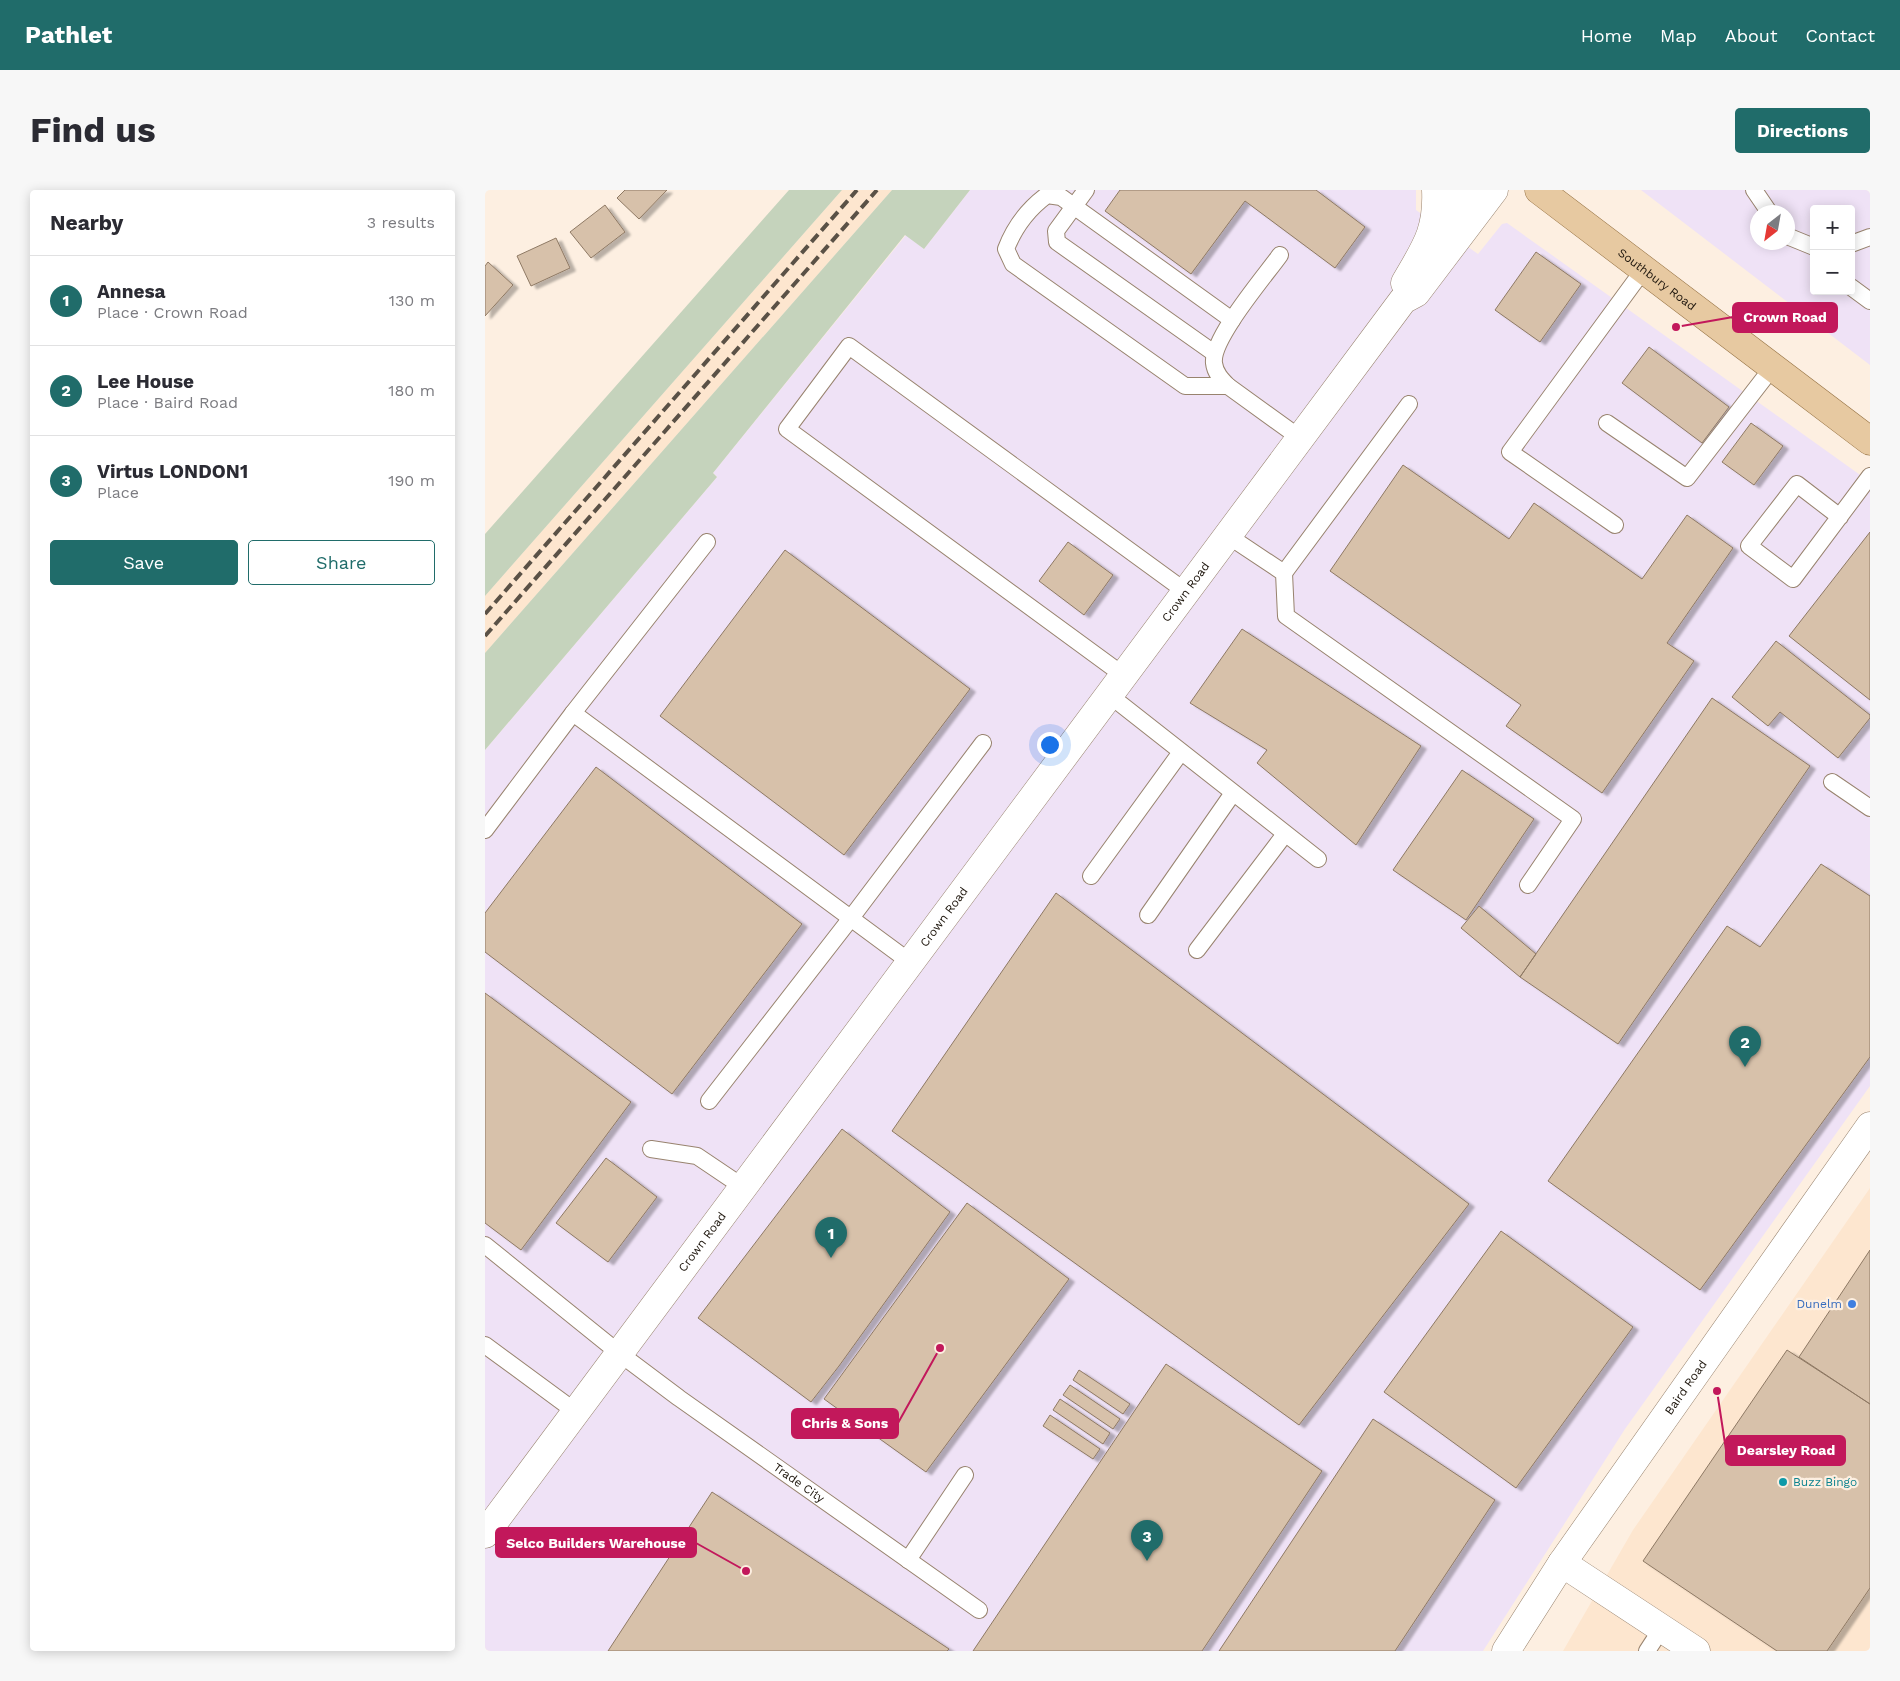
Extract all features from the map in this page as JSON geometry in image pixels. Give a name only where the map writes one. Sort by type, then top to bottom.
[{"type":"main road","name":"Southbury Road","points":[[1539,190],[1870,441]]},
{"type":"street","name":"Crown Road","points":[[1432,236],[1437,208],[1436,190]]},
{"type":"street","name":"Crown Road","points":[[1403,300],[1405,284],[1432,236],[1464,190]]},
{"type":"street","name":"Crown Road","points":[[485,1534],[1403,300],[1416,293],[1494,190]]},
{"type":"street","name":"Baird Road","points":[[1506,1651],[1562,1563],[1870,1126]]},
{"type":"street","points":[[1562,1563],[1696,1651]]},
{"type":"lane","points":[[1086,190],[1056,231],[1057,242],[1214,353]]},
{"type":"lane","points":[[1754,190],[1764,205]]},
{"type":"lane","points":[[1228,386],[1185,386],[1013,264],[1006,249],[1012,234],[1035,205],[1047,195],[1061,197],[1233,320]]},
{"type":"lane","points":[[1855,243],[1870,237]]},
{"type":"lane","points":[[1795,239],[1810,245]]},
{"type":"lane","points":[[1280,255],[1221,338],[1214,353],[1214,364],[1218,376],[1228,386],[1300,438]]},
{"type":"lane","points":[[1615,525],[1510,452],[1644,269]]},
{"type":"lane","points":[[1855,290],[1870,301]]},
{"type":"lane","points":[[1185,591],[849,346],[787,429],[1116,685],[1181,752],[1318,859]]},
{"type":"lane","points":[[1607,423],[1687,478],[1772,368]]},
{"type":"lane","points":[[1409,404],[1284,574],[1286,616],[1573,818],[1528,885]]},
{"type":"lane","points":[[1840,517],[1797,484],[1749,546],[1793,579],[1840,517],[1870,476]]},
{"type":"lane","points":[[1227,535],[1284,574]]},
{"type":"lane","points":[[485,830],[573,712],[707,542]]},
{"type":"lane","points":[[573,712],[910,962]]},
{"type":"lane","points":[[709,1101],[851,918],[983,743]]},
{"type":"lane","points":[[1091,876],[1181,752]]},
{"type":"lane","points":[[1831,782],[1870,808]]},
{"type":"lane","points":[[1148,915],[1233,792]]},
{"type":"lane","points":[[1197,950],[1285,834]]},
{"type":"lane","points":[[651,1149],[697,1156],[743,1187]]},
{"type":"lane","name":"Trade City","points":[[485,1245],[619,1353],[679,1398],[979,1610]]},
{"type":"lane","points":[[485,1345],[576,1412]]},
{"type":"lane","points":[[908,1560],[965,1475]]},
{"type":"lane","points":[[1647,1651],[1662,1628]]},
{"type":"shaded area","points":[[842,190],[892,190],[485,653],[485,596]]},
{"type":"shaded area","points":[[970,190],[1416,190],[1416,210],[1478,254],[1502,224],[1507,223],[1870,482],[1870,1086],[1625,1429],[1483,1651],[485,1651],[485,750],[717,477],[713,473],[906,235],[924,249]]},
{"type":"shaded area","points":[[1641,190],[1870,190],[1870,365]]},
{"type":"shaded area","points":[[1870,1188],[1870,1651],[1563,1651],[1633,1530]]},
{"type":"green space","points":[[789,190],[842,190],[485,596],[485,534]]},
{"type":"green space","points":[[892,190],[970,190],[924,249],[905,235],[713,473],[717,477],[485,750],[485,653]]},
{"type":"building","points":[[625,190],[667,190],[639,219],[617,198]]},
{"type":"building","points":[[1120,190],[1316,190],[1365,227],[1335,268],[1245,201],[1191,274],[1105,211]]},
{"type":"building","points":[[605,205],[625,232],[591,258],[570,232]]},
{"type":"building","points":[[556,238],[570,268],[531,286],[517,256]]},
{"type":"building","points":[[1536,252],[1581,284],[1540,342],[1495,310]]},
{"type":"building","points":[[488,262],[513,285],[485,316],[485,266]]},
{"type":"building","points":[[1649,347],[1729,407],[1702,443],[1622,383]]},
{"type":"building","points":[[1751,423],[1783,446],[1754,485],[1722,462]]},
{"type":"building","points":[[1403,465],[1509,539],[1534,503],[1642,579],[1687,515],[1733,548],[1667,643],[1694,661],[1602,793],[1506,726],[1521,705],[1330,571]]},
{"type":"building","points":[[1870,532],[1870,700],[1789,636]]},
{"type":"building","points":[[1068,542],[1113,575],[1084,615],[1039,581]]},
{"type":"building","points":[[785,550],[970,689],[844,855],[660,716]]},
{"type":"building","points":[[1242,629],[1421,746],[1356,845],[1257,763],[1267,750],[1190,703]]},
{"type":"building","points":[[1776,641],[1870,715],[1870,718],[1838,758],[1780,712],[1768,726],[1732,697]]},
{"type":"building","points":[[1712,698],[1810,766],[1618,1044],[1520,977]]},
{"type":"building","points":[[596,767],[802,924],[672,1094],[485,952],[485,913]]},
{"type":"building","points":[[1462,770],[1534,819],[1466,920],[1393,870]]},
{"type":"building","points":[[1821,864],[1870,896],[1870,1057],[1700,1290],[1548,1181],[1727,926],[1760,947]]},
{"type":"building","points":[[1056,893],[1469,1204],[1299,1425],[892,1131]]},
{"type":"building","points":[[1479,906],[1536,954],[1520,977],[1461,928]]},
{"type":"building","points":[[485,993],[631,1102],[521,1250],[485,1223]]},
{"type":"building","points":[[842,1129],[950,1212],[811,1402],[698,1318]]},
{"type":"building","points":[[606,1158],[657,1197],[608,1262],[556,1223]]},
{"type":"building","points":[[967,1203],[1069,1279],[926,1472],[824,1399]]},
{"type":"building","points":[[1501,1231],[1633,1327],[1516,1488],[1384,1392]]},
{"type":"building","name":"Dunelm","points":[[1870,1250],[1870,1404],[1799,1357]]},
{"type":"building","name":"Buzz Bingo","points":[[1787,1350],[1870,1404],[1870,1588],[1827,1651],[1777,1651],[1643,1561]]},
{"type":"building","points":[[1166,1364],[1322,1471],[1202,1651],[973,1651]]},
{"type":"building","points":[[1079,1370],[1130,1404],[1123,1414],[1073,1380]]},
{"type":"building","points":[[1070,1385],[1120,1419],[1113,1429],[1063,1395]]},
{"type":"building","points":[[1060,1399],[1110,1433],[1103,1444],[1053,1410]]},
{"type":"building","points":[[1050,1415],[1100,1449],[1093,1459],[1043,1426]]},
{"type":"building","points":[[1373,1419],[1495,1500],[1395,1651],[1219,1651]]},
{"type":"building","points":[[712,1492],[949,1649],[947,1651],[608,1651]]},
{"type":"railway","points":[[485,614],[857,190]]},
{"type":"railway","points":[[485,636],[877,190]]},
{"type":"place","name":"Crown Road","points":[[1676,327]]},
{"type":"place","name":"Lee House","points":[[1745,1067]]},
{"type":"place","name":"Annesa","points":[[831,1258]]},
{"type":"place","name":"Dunelm","points":[[1852,1304]]},
{"type":"place","name":"Chris & Sons","points":[[940,1348]]},
{"type":"place","name":"Dearsley Road","points":[[1717,1391]]},
{"type":"place","name":"Buzz Bingo","points":[[1783,1482]]},
{"type":"place","name":"Virtus LONDON1","points":[[1147,1561]]},
{"type":"place","name":"Selco Builders Warehouse","points":[[746,1571]]}]
